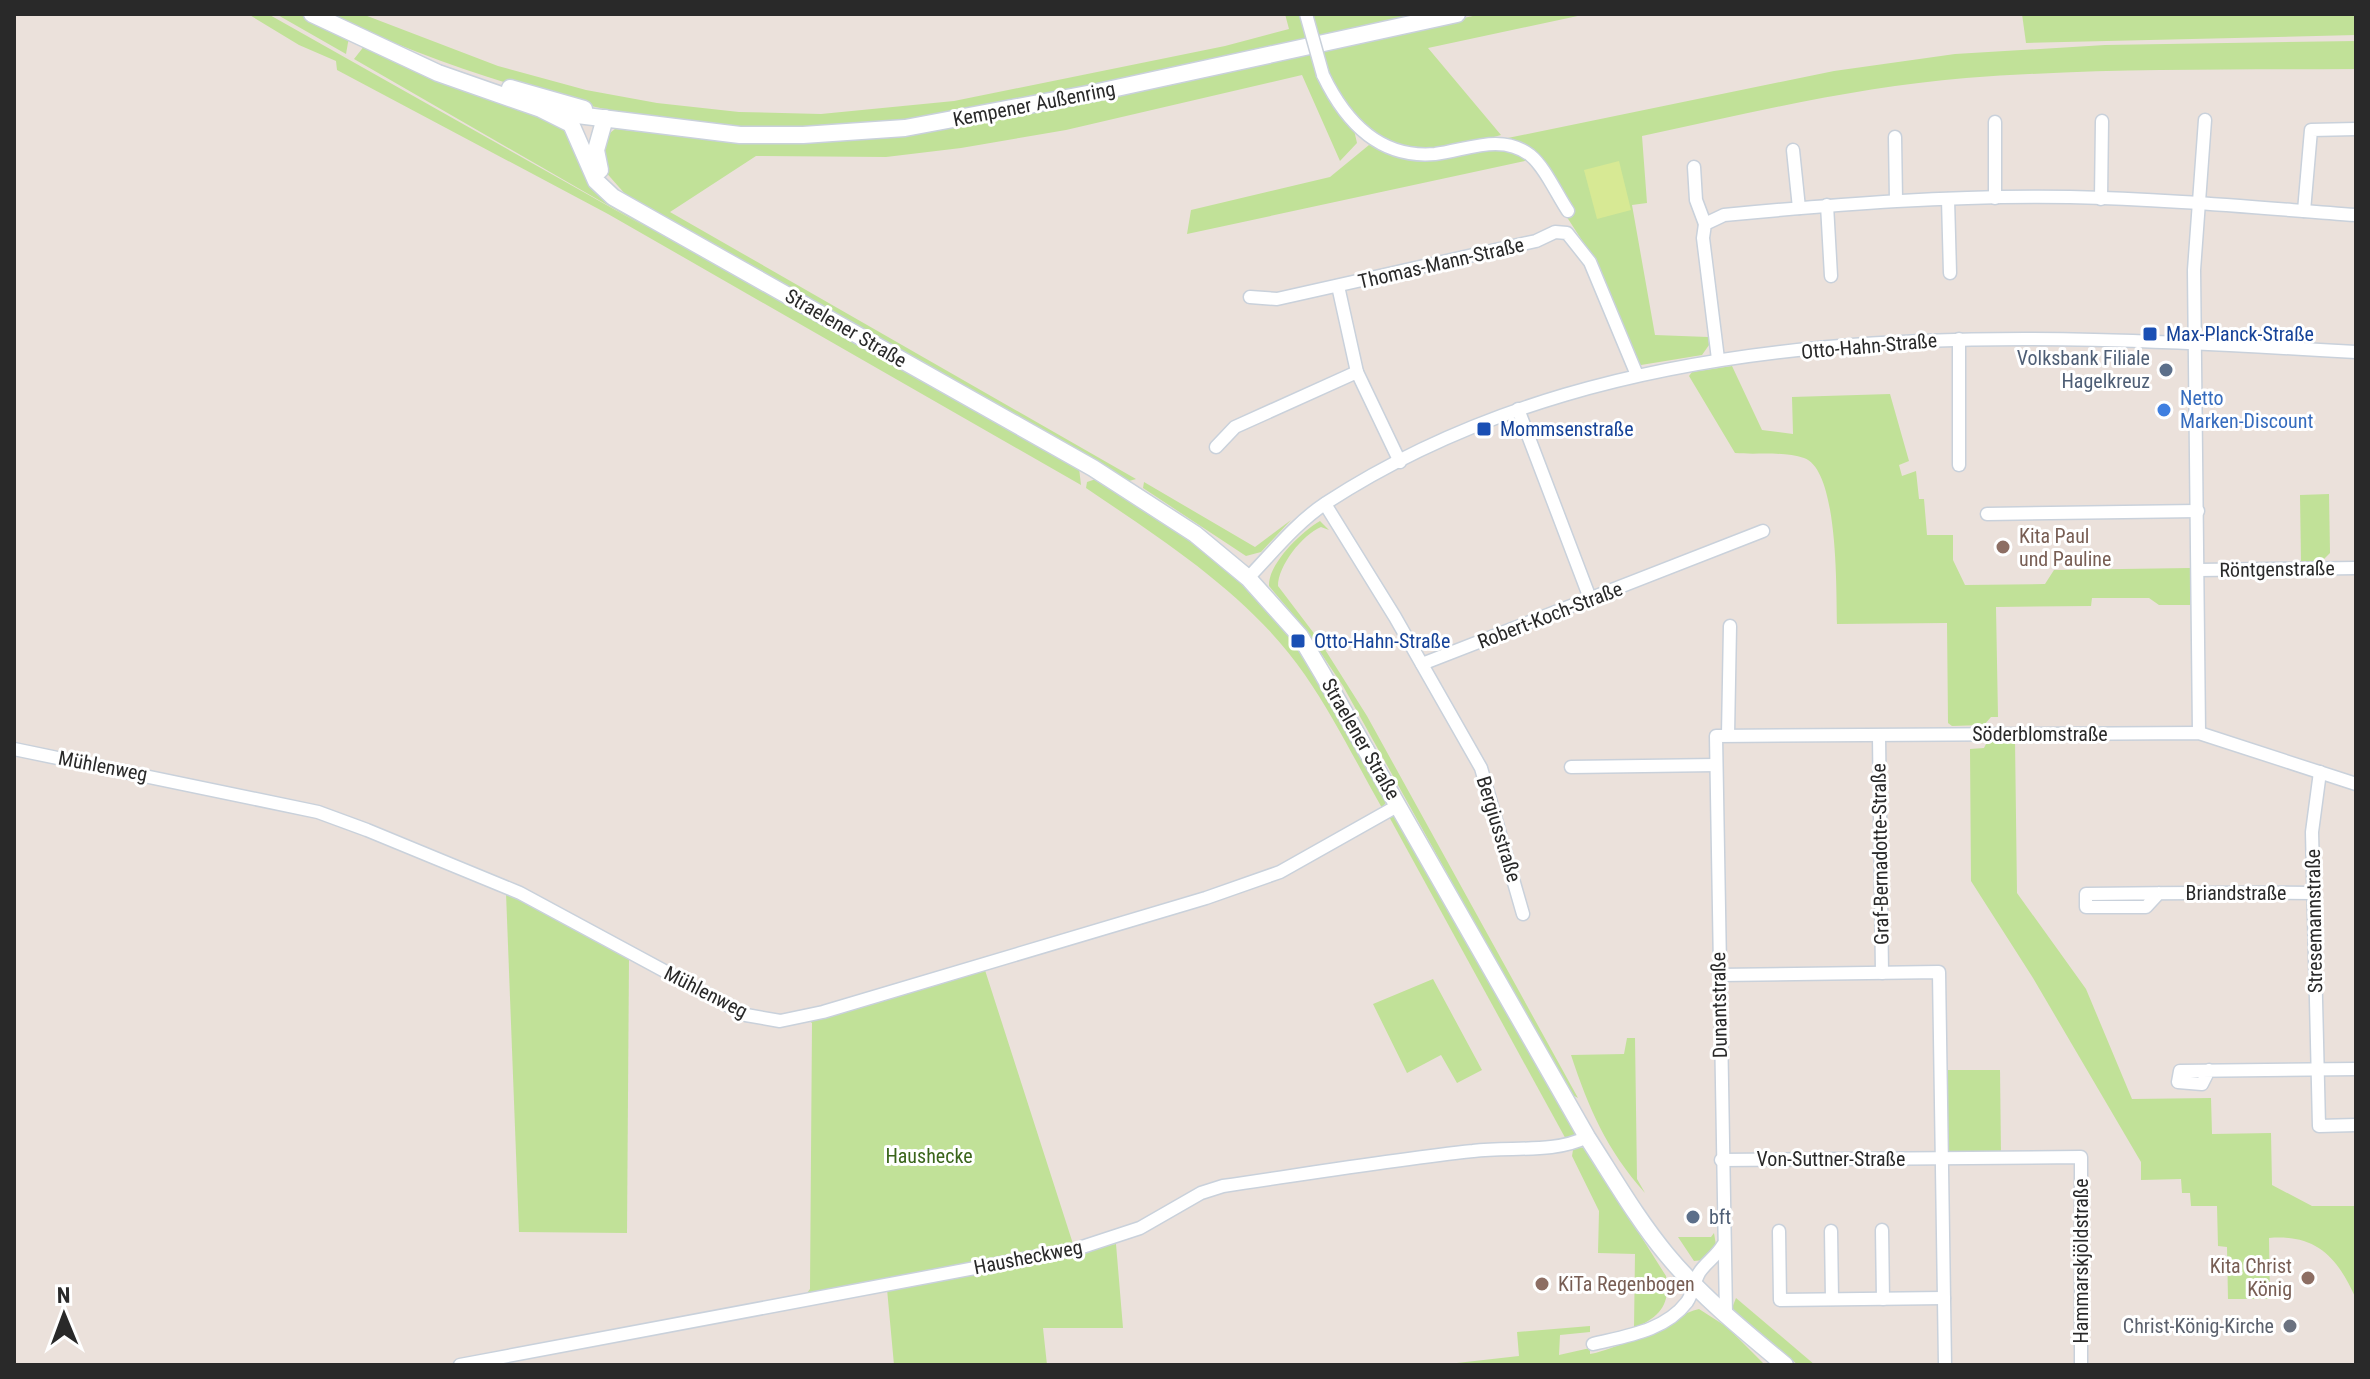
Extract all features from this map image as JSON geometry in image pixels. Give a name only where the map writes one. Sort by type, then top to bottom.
[{"type":"street","name":"Straelener Straße","points":[[312,14],[438,73],[541,109],[571,124],[583,144],[600,187],[629,208],[665,225],[1093,468],[1195,534],[1248,578],[1300,636],[1587,1137],[1659,1245],[1726,1315],[1785,1365]]},
{"type":"street","points":[[1306,14],[1323,75],[1337,105],[1365,136],[1415,154],[1497,142],[1530,155],[1568,211]]},
{"type":"street","name":"Kempener Außenring","points":[[598,116],[740,135],[803,135],[905,128],[1098,92],[1457,14]]},
{"type":"street","name":"Straelener Straße","points":[[403,54],[580,106],[598,116]]},
{"type":"street","name":"Straelener Straße","points":[[541,109],[580,117],[598,116]]},
{"type":"street","name":"Straelener Straße","points":[[598,116],[596,150],[601,172],[618,193],[665,225]]},
{"type":"street","points":[[583,144],[598,116]]},
{"type":"street","points":[[2199,733],[2194,270],[2205,120]]},
{"type":"street","points":[[2101,199],[2102,121]]},
{"type":"street","points":[[1995,122],[1995,198]]},
{"type":"street","points":[[2304,211],[2311,130],[2356,129]]},
{"type":"street","points":[[1895,137],[1896,200]]},
{"type":"street","points":[[1793,150],[1799,208]]},
{"type":"street","points":[[1694,167],[1696,200],[1705,224],[1703,238],[1718,359]]},
{"type":"street","points":[[1705,224],[1724,215],[1827,205],[1995,198],[2199,201],[2356,215]]},
{"type":"street","points":[[1948,199],[1950,273]]},
{"type":"street","points":[[1827,205],[1831,276]]},
{"type":"street","name":"Thomas-Mann-Straße","points":[[1250,297],[1277,299],[1536,241],[1555,232],[1567,233],[1590,262],[1637,375]]},
{"type":"street","points":[[1338,286],[1357,372],[1400,462]]},
{"type":"street","points":[[1959,339],[1959,465]]},
{"type":"street","name":"Otto-Hahn-Straße","points":[[1248,578],[1325,504],[1400,462],[1452,435],[1518,409],[1637,375],[1718,359],[1959,339],[2195,343],[2356,352]]},
{"type":"street","points":[[1216,447],[1235,427],[1357,372]]},
{"type":"street","points":[[1518,409],[1591,601]]},
{"type":"street","points":[[1325,504],[1422,664]]},
{"type":"street","points":[[1987,514],[2198,511]]},
{"type":"street","name":"Robert-Koch-Straße","points":[[1422,664],[1591,601],[1763,531]]},
{"type":"street","name":"Röntgenstraße","points":[[2199,570],[2356,568]]},
{"type":"street","name":"Dunantstraße","points":[[1726,1315],[1716,765],[1722,736],[1730,626]]},
{"type":"street","name":"Bergiusstraße","points":[[1422,664],[1481,768],[1523,914]]},
{"type":"street","name":"Söderblomstraße","points":[[1722,736],[2199,733],[2356,784]]},
{"type":"street","name":"Graf-Bernadotte-Straße","points":[[1879,736],[1882,973]]},
{"type":"street","name":"Mühlenweg","points":[[14,749],[318,812],[520,893],[746,1015],[780,1021],[823,1012],[1206,898],[1280,872],[1399,805]]},
{"type":"street","points":[[1571,767],[1716,765]]},
{"type":"street","name":"Stresemannstraße","points":[[2320,772],[2312,832],[2319,1126],[2356,1125]]},
{"type":"street","name":"Briandstraße","points":[[2159,893],[2146,907],[2086,907],[2086,894],[2159,893],[2313,893]]},
{"type":"street","name":"Graf-Bernadotte-Straße","points":[[1719,975],[1939,972],[1941,1159]]},
{"type":"street","points":[[2209,1070],[2356,1069]]},
{"type":"street","name":"Hausheckweg","points":[[460,1365],[1076,1249],[1140,1228],[1201,1193],[1223,1186],[1424,1156],[1506,1147],[1564,1146],[1587,1137]]},
{"type":"street","name":"Von-Suttner-Straße","points":[[1721,1160],[2081,1157]]},
{"type":"street","name":"Hammarskjöldstraße","points":[[2081,1157],[2081,1365]]},
{"type":"street","points":[[1941,1159],[1945,1365]]},
{"type":"street","points":[[1882,1230],[1883,1299]]},
{"type":"street","points":[[1779,1231],[1780,1300],[1944,1298]]},
{"type":"street","points":[[1831,1231],[1832,1299]]},
{"type":"street","points":[[1593,1344],[1657,1326],[1687,1301],[1700,1271],[1714,1260],[1723,1245]]},
{"type":"green space","points":[[248,14],[268,14],[649,229],[354,59],[365,45],[561,122],[588,173],[1079,468],[1081,485],[608,214],[337,70],[336,61],[299,45]]},
{"type":"green space","points":[[276,14],[299,14],[349,37],[346,54]]},
{"type":"green space","points":[[326,14],[362,14],[498,66],[586,90],[657,103],[739,112],[821,114],[954,101],[1225,46],[1289,29],[1285,14],[1433,14],[950,114],[865,125],[779,129],[662,119],[546,95],[434,58]]},
{"type":"green space","points":[[1482,14],[1587,14],[1428,48],[1501,135],[1478,141],[1427,148],[1395,143],[1354,130],[1357,143],[1340,161],[1302,75],[1066,130],[961,148],[886,157],[756,156],[670,212],[1136,479],[1129,481],[626,195],[603,169],[602,139],[615,129],[738,142],[800,142],[1321,49]]},
{"type":"green space","points":[[2022,14],[2356,14],[2356,35],[2026,43]]},
{"type":"green space","points":[[2356,41],[2356,69],[2112,71],[1966,78],[1843,94],[1642,136],[1647,203],[1632,205],[1655,335],[1708,337],[1709,345],[1702,355],[1641,365],[1636,363],[1594,259],[1530,160],[1187,234],[1191,210],[1330,177],[1369,145],[1415,157],[1834,71],[1955,54],[2105,45]]},
{"type":"green space","points":[[1619,161],[1631,210],[1597,219],[1584,170]]},
{"type":"green space","points":[[1732,366],[1762,430],[1793,434],[1792,397],[1890,394],[1909,461],[1899,465],[1902,476],[1916,471],[1919,499],[1924,499],[1927,535],[1953,535],[1953,560],[1965,585],[2045,584],[2054,570],[2190,568],[2190,605],[2159,605],[2149,598],[2092,598],[2091,606],[1996,607],[1998,717],[1991,717],[1984,725],[1952,726],[1948,723],[1947,623],[1837,624],[1830,507],[1824,484],[1815,467],[1796,456],[1735,453],[1689,376],[1692,372]]},
{"type":"green space","points":[[1096,479],[1207,554],[1280,623],[1325,685],[1390,797],[1382,808],[1326,707],[1283,646],[1233,595],[1146,528],[1086,488],[1087,482]]},
{"type":"green space","points":[[1144,482],[1255,547],[1291,520],[1261,552],[1246,556],[1143,488]]},
{"type":"green space","points":[[2329,494],[2330,553],[2322,561],[2301,561],[2300,495]]},
{"type":"green space","points":[[1320,521],[1329,530],[1321,527],[1299,544],[1282,569],[1278,586],[1319,640],[1367,716],[1578,1098],[1569,1093],[1343,686],[1302,625],[1269,586],[1270,577],[1280,559],[1295,541]]},
{"type":"green space","points":[[1988,740],[2015,740],[2017,893],[2086,989],[2132,1099],[2211,1098],[2212,1134],[2271,1133],[2272,1185],[2312,1206],[2356,1206],[2356,1299],[2342,1272],[2324,1252],[2300,1240],[2269,1238],[2270,1299],[2228,1299],[2227,1247],[2218,1246],[2217,1206],[2191,1206],[2190,1193],[2182,1193],[2181,1179],[2141,1180],[2141,1162],[2033,978],[1971,881],[1970,749],[1984,748]]},
{"type":"green space","points":[[1387,813],[1398,813],[1577,1133],[1568,1143]]},
{"type":"green space","points":[[506,893],[629,958],[627,1233],[519,1232]]},
{"type":"green space","name":"Haushecke","points":[[984,967],[1074,1247],[804,1297],[810,1289],[812,1023],[806,1018]]},
{"type":"green space","points":[[1433,979],[1482,1070],[1457,1083],[1441,1055],[1407,1073],[1373,1004]]},
{"type":"green space","points":[[1627,1038],[1635,1038],[1637,1179],[1645,1193],[1631,1177],[1600,1128],[1571,1055],[1624,1054]]},
{"type":"green space","points":[[1943,1070],[2000,1070],[2001,1154],[1947,1155]]},
{"type":"green space","points":[[1585,1148],[1666,1276],[1667,1294],[1662,1308],[1651,1319],[1634,1328],[1635,1254],[1598,1253],[1599,1211],[1572,1156],[1573,1150]]},
{"type":"green space","points":[[1714,1233],[1716,1245],[1703,1260],[1694,1261],[1678,1237],[1711,1237]]},
{"type":"green space","points":[[1116,1244],[1123,1328],[1043,1328],[1047,1365],[894,1365],[887,1289]]},
{"type":"green space","points":[[1736,1298],[1815,1365],[1798,1365],[1732,1308]]},
{"type":"green space","points":[[1699,1309],[1727,1327],[1765,1365],[1439,1365],[1519,1356],[1517,1332],[1590,1326],[1590,1332],[1560,1335],[1559,1355],[1590,1348],[1590,1354],[1596,1353],[1652,1332]]},
{"type":"place","name":"Max-Planck-Straße","points":[[2150,334]]},
{"type":"place","name":"Volksbank Filiale Hagelkreuz","points":[[2166,370]]},
{"type":"place","name":"Netto Marken-Discount","points":[[2164,410]]},
{"type":"place","name":"Mommsenstraße","points":[[1484,429]]},
{"type":"place","name":"Kita Paul und Pauline","points":[[2003,547]]},
{"type":"place","name":"Otto-Hahn-Straße","points":[[1298,641]]},
{"type":"place","name":"bft","points":[[1693,1217]]},
{"type":"place","name":"Kita Christ König","points":[[2308,1278]]},
{"type":"place","name":"KiTa Regenbogen","points":[[1542,1284]]},
{"type":"place","name":"Christ-König-Kirche","points":[[2290,1326]]}]
